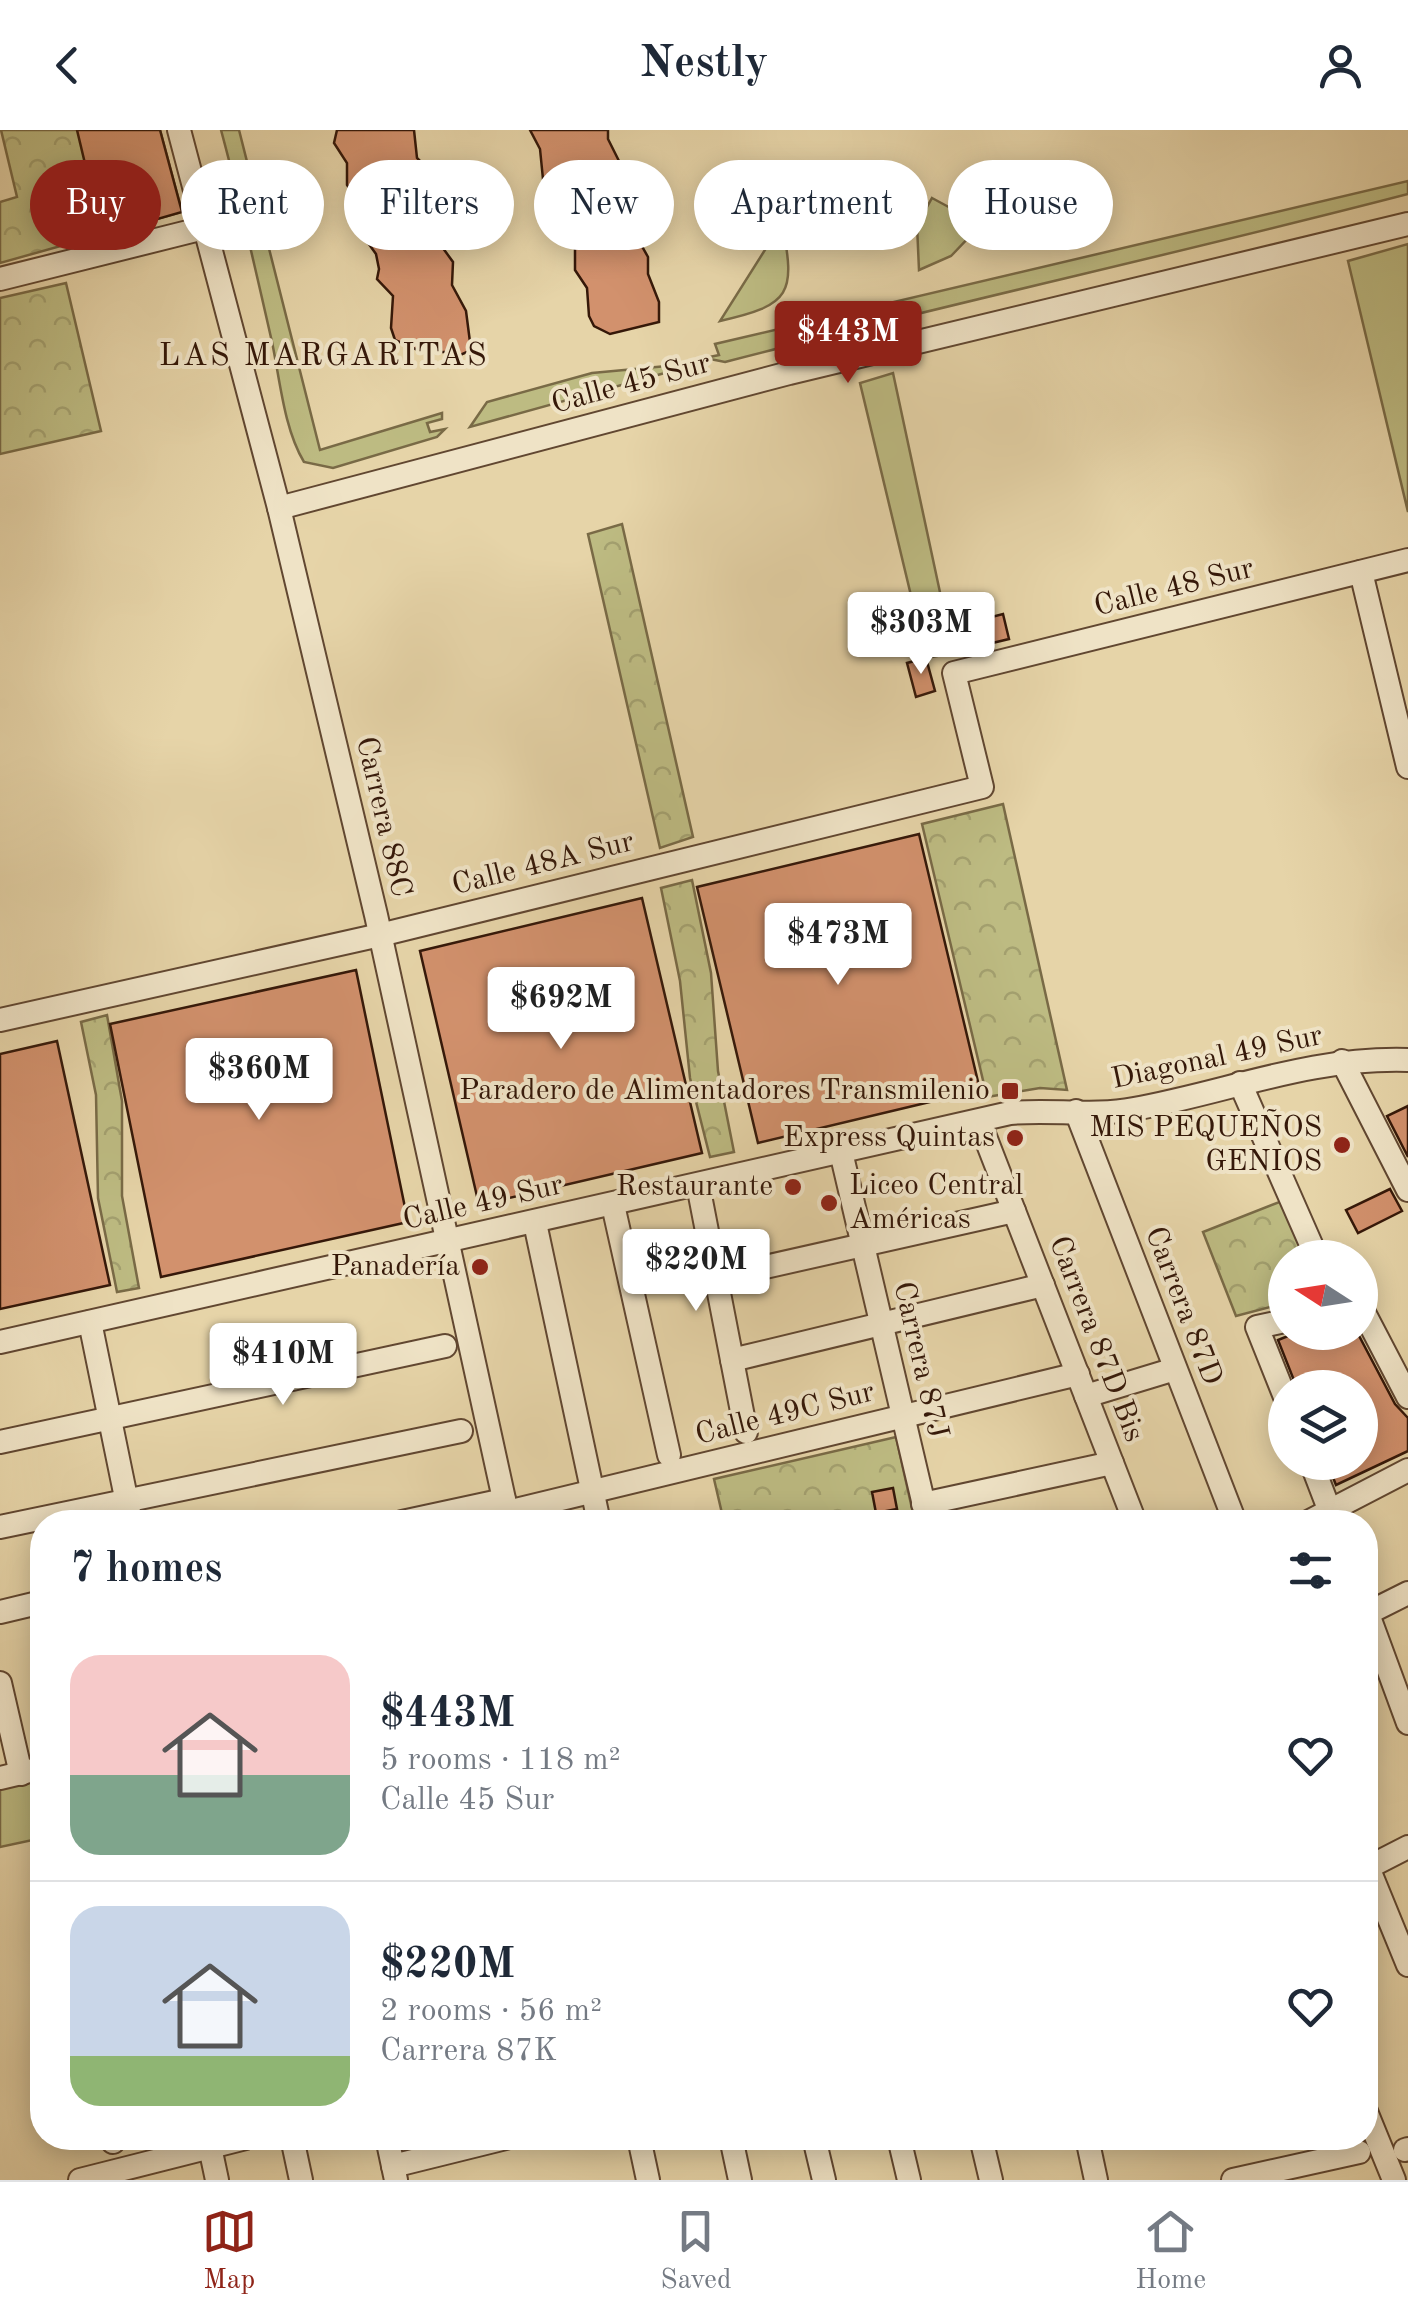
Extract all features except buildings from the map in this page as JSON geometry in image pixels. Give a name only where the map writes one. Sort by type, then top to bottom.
[{"type":"street","name":"Carrera 88C","points":[[180,130],[187,160]]},
{"type":"street","name":"Calle 45 Sur","points":[[278,508],[790,372],[1408,224]]},
{"type":"street","points":[[0,279],[181,234]]},
{"type":"street","name":"Carrera 88C","points":[[210,250],[278,508],[380,935],[507,1510]]},
{"type":"street","name":"Calle 48 Sur","points":[[982,787],[954,673],[1408,560]]},
{"type":"street","points":[[1361,572],[1408,767]]},
{"type":"street","name":"Calle 48A Sur","points":[[0,1020],[380,935],[982,787]]},
{"type":"street","name":"Diagonal 49 Sur","points":[[979,1121],[1010,1113],[1130,1110],[1342,1061],[1408,1060]]},
{"type":"street","points":[[1342,1061],[1408,1190]]},
{"type":"street","points":[[1240,1083],[1310,1240]]},
{"type":"street","name":"Carrera 87D","points":[[1076,1111],[1229,1510]]},
{"type":"street","name":"Calle 49 Sur","points":[[0,1342],[979,1121]]},
{"type":"street","name":"Carrera 87D Bis","points":[[979,1121],[1131,1510]]},
{"type":"street","name":"Carrera 87J","points":[[841,1152],[925,1510]]},
{"type":"street","points":[[698,1185],[746,1432]]},
{"type":"street","points":[[612,1205],[669,1455]]},
{"type":"street","points":[[716,1278],[1014,1210]]},
{"type":"street","points":[[535,1223],[596,1510]]},
{"type":"street","points":[[732,1360],[1044,1285]]},
{"type":"street","points":[[90,1322],[129,1510]]},
{"type":"street","points":[[1268,1324],[1257,1327],[1274,1370]]},
{"type":"street","points":[[1378,1340],[1408,1397]]},
{"type":"street","points":[[0,1442],[445,1346]]},
{"type":"street","name":"Calle 49C Sur","points":[[511,1510],[903,1416],[1175,1369]]},
{"type":"street","points":[[133,1510],[462,1430]]},
{"type":"street","points":[[937,1510],[1112,1463]]},
{"type":"street","points":[[1343,1510],[1408,1470]]},
{"type":"street","points":[[1318,1480],[1329,1510]]},
{"type":"street","points":[[0,1527],[30,1523]]},
{"type":"street","points":[[1378,1605],[1408,1593]]},
{"type":"street","points":[[0,1612],[30,1605]]},
{"type":"street","points":[[1378,1641],[1407,1716]]},
{"type":"street","points":[[0,1684],[21,1773]]},
{"type":"street","points":[[1378,1860],[1408,1847]]},
{"type":"street","points":[[1378,1894],[1408,1966]]},
{"type":"street","points":[[1378,2140],[1394,2180]]},
{"type":"street","points":[[80,2180],[131,2174],[168,2150]]},
{"type":"street","points":[[211,2150],[217,2180]]},
{"type":"street","points":[[295,2150],[301,2180]]},
{"type":"street","points":[[394,2173],[468,2150]]},
{"type":"street","points":[[642,2150],[648,2180]]},
{"type":"street","points":[[734,2150],[740,2180]]},
{"type":"street","points":[[817,2150],[824,2180]]},
{"type":"street","points":[[902,2150],[909,2180]]},
{"type":"street","points":[[984,2150],[991,2180]]},
{"type":"street","points":[[1090,2150],[1096,2180]]},
{"type":"street","points":[[1233,2180],[1359,2152]]},
{"type":"green space","points":[[1,130],[160,130],[181,212],[161,218],[161,160],[30,160],[30,250],[46,250],[0,263],[0,202],[17,197]]},
{"type":"green space","points":[[221,130],[239,130],[247,160],[229,160]]},
{"type":"green space","points":[[1408,181],[1408,194],[1323,216],[725,362],[705,358],[719,355],[715,344]]},
{"type":"green space","points":[[932,198],[948,207],[948,250],[957,250],[919,270],[918,250],[928,250],[928,205]]},
{"type":"green space","points":[[1408,244],[1408,512],[1348,261]]},
{"type":"green space","points":[[251,250],[269,250],[320,450],[442,413],[442,419],[427,423],[430,432],[445,429],[437,437],[333,468],[304,462],[287,420]]},
{"type":"green space","points":[[765,250],[786,250],[787,281],[775,302],[720,321]]},
{"type":"green space","points":[[66,283],[101,431],[0,454],[0,298]]},
{"type":"green space","points":[[690,366],[470,427],[487,402],[592,373]]},
{"type":"green space","points":[[893,373],[953,653],[926,658],[860,383]]},
{"type":"green space","points":[[622,524],[693,837],[660,848],[588,534]]},
{"type":"green space","points":[[1003,804],[1067,1090],[1040,1088],[987,1097],[922,824]]},
{"type":"green space","points":[[692,880],[711,973],[718,1071],[734,1152],[710,1157],[690,1078],[680,981],[661,888]]},
{"type":"green space","points":[[107,1015],[122,1101],[122,1196],[139,1288],[117,1292],[98,1198],[96,1095],[81,1022]]},
{"type":"green space","points":[[1282,1201],[1300,1240],[1268,1240],[1268,1308],[1236,1316],[1203,1232]]},
{"type":"green space","points":[[896,1437],[912,1510],[721,1510],[714,1479]]},
{"type":"green space","points":[[30,1779],[30,1841],[0,1847],[0,1786]]},
{"type":"place","name":"Paradero de Alimentadores Transmilenio","points":[[1010,1091]]},
{"type":"place","name":"Express Quintas","points":[[1015,1138]]},
{"type":"place","name":"MIS PEQUEÑOS GENIOS","points":[[1342,1145]]},
{"type":"place","name":"Restaurante","points":[[793,1187]]},
{"type":"place","name":"Liceo Central Américas","points":[[829,1203]]},
{"type":"place","name":"Panadería","points":[[480,1267]]},
{"type":"district","name":"LAS MARGARITAS","points":[[324,357]]}]
